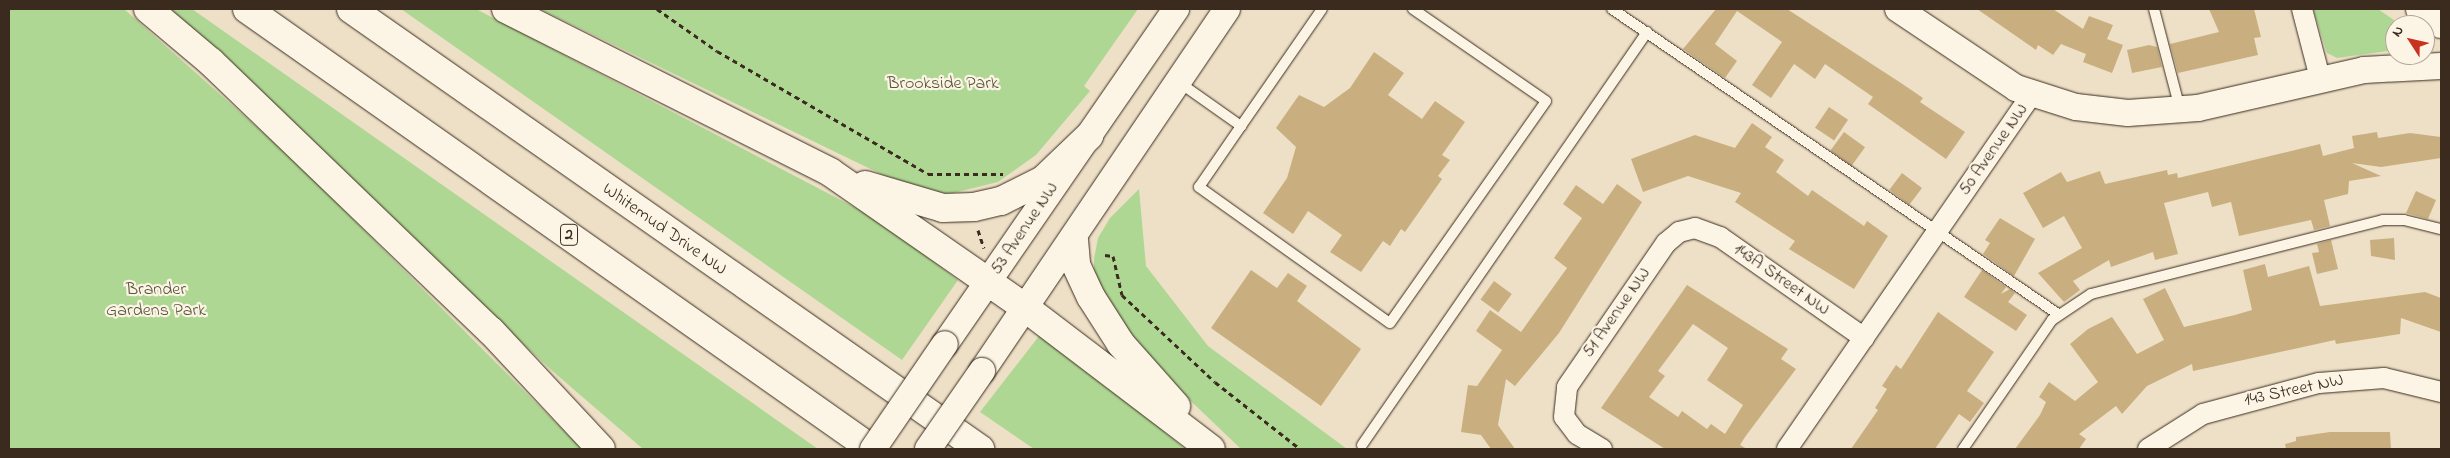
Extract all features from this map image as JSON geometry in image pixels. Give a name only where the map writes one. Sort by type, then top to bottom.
[{"type":"highway","points":[[148,9],[211,62],[491,331],[599,445]]},
{"type":"highway","name":"2","points":[[248,9],[873,449]]},
{"type":"highway","name":"Whitemud Drive NW","points":[[351,9],[980,449]]},
{"type":"highway","points":[[506,9],[830,172],[924,204],[974,207],[1002,201],[1043,180],[1089,136]]},
{"type":"highway","points":[[830,172],[1027,309],[1212,449]]},
{"type":"highway","points":[[1074,240],[1079,275],[1121,344],[1212,449]]},
{"type":"street","name":"53 Avenue NW","points":[[873,449],[1176,9]]},
{"type":"street","points":[[928,449],[1074,240],[1180,83],[1227,9]]},
{"type":"street","points":[[1898,9],[2001,80],[2032,94]]},
{"type":"street","points":[[2302,9],[2320,78]]},
{"type":"street","points":[[2419,9],[2441,25]]},
{"type":"street","name":"50 Avenue NW","points":[[1787,449],[2032,94],[2128,114],[2180,111],[2320,78],[2393,66],[2441,66]]},
{"type":"street","name":"143A Street NW","points":[[1695,228],[1720,237],[1864,338]]},
{"type":"street","name":"51 Avenue NW","points":[[1602,449],[1577,434],[1564,417],[1567,387],[1672,236],[1695,228]]},
{"type":"street","name":"143 Street NW","points":[[2148,449],[2180,426],[2229,406],[2341,379],[2384,378],[2441,392]]},
{"type":"lane","points":[[1322,9],[1199,187],[1390,322],[1546,101],[1413,9]]},
{"type":"lane","points":[[1612,9],[2058,314]]},
{"type":"lane","points":[[2154,9],[2180,111]]},
{"type":"lane","points":[[1362,445],[1646,32]]},
{"type":"lane","points":[[1180,83],[1241,126]]},
{"type":"lane","points":[[1963,449],[2058,314],[2108,287],[2383,220],[2404,220],[2441,229]]},
{"type":"path","points":[[657,9],[717,51],[928,174],[1004,174]]},
{"type":"path","points":[[995,181],[1010,175]]},
{"type":"path","points":[[1105,255],[1113,256],[1122,295],[1215,382],[1300,449]]},
{"type":"green space","name":"Brander Gardens Park","points":[[9,9],[124,9],[294,160],[582,449],[9,449]]},
{"type":"green space","points":[[164,9],[192,9],[818,449],[643,449],[550,369]]},
{"type":"green space","points":[[401,9],[476,9],[875,218],[958,280],[902,360]]},
{"type":"green space","name":"Brookside Park","points":[[540,9],[1138,9],[1084,86],[1090,91],[1036,155],[998,182],[949,194],[916,191]]},
{"type":"green space","points":[[2313,9],[2378,9],[2387,15],[2385,15],[2385,51],[2337,58],[2327,53]]},
{"type":"green space","points":[[1139,189],[1146,266],[1208,346],[1347,449],[1241,449],[1129,342],[1094,287],[1094,259],[1098,238],[1110,218]]},
{"type":"green space","points":[[1039,336],[1130,403],[1185,449],[1034,449],[980,412]]},
{"type":"building","points":[[1716,9],[1787,9],[1923,98],[1920,102],[1965,132],[1946,159],[1868,104],[1873,97],[1825,64],[1815,79],[1794,64],[1771,98],[1752,85],[1782,42],[1737,11],[1715,44],[1737,61],[1725,78],[1683,49]]},
{"type":"building","points":[[1977,9],[2053,9],[2083,29],[2089,16],[2113,25],[2107,39],[2123,45],[2112,73],[2083,62],[2086,54],[2061,44],[2053,55],[2038,45],[2036,50]]},
{"type":"building","points":[[2209,9],[2254,9],[2261,37],[2254,38],[2258,55],[2178,73],[2170,44],[2219,32]]},
{"type":"building","points":[[2149,45],[2157,47],[2162,67],[2132,73],[2127,50]]},
{"type":"building","points":[[1374,52],[1404,73],[1388,95],[1422,119],[1435,101],[1465,122],[1442,155],[1450,160],[1438,176],[1442,179],[1405,232],[1401,229],[1390,246],[1383,241],[1361,272],[1330,252],[1342,235],[1308,211],[1293,234],[1263,213],[1287,178],[1296,147],[1276,128],[1299,95],[1324,107],[1350,88]]},
{"type":"building","points":[[1829,107],[1848,120],[1834,141],[1815,128]]},
{"type":"building","points":[[1752,123],[1772,137],[1765,147],[1784,160],[1776,172],[1808,196],[1812,190],[1864,226],[1867,221],[1888,236],[1854,289],[1789,249],[1795,241],[1735,202],[1741,193],[1688,176],[1643,192],[1631,159],[1695,135],[1735,148]]},
{"type":"building","points":[[1844,132],[1865,147],[1852,166],[1830,151]]},
{"type":"building","points":[[2377,132],[2378,138],[2410,133],[2441,137],[2441,158],[2381,167],[2352,163],[2381,176],[2349,181],[2348,194],[2324,200],[2330,226],[2314,230],[2311,220],[2239,236],[2231,202],[2212,207],[2208,192],[2164,203],[2178,254],[2155,260],[2153,252],[2111,267],[2109,260],[2073,281],[2080,290],[2064,302],[2038,273],[2082,248],[2064,216],[2043,228],[2023,193],[2061,172],[2067,182],[2100,171],[2105,184],[2167,170],[2168,175],[2177,173],[2178,178],[2320,144],[2323,156],[2354,148],[2352,136]]},
{"type":"building","points":[[1902,173],[1922,188],[1909,205],[1889,190]]},
{"type":"building","points":[[1617,184],[1642,202],[1559,333],[1515,386],[1506,379],[1498,425],[1515,449],[1491,449],[1481,435],[1461,432],[1468,385],[1477,386],[1502,350],[1476,331],[1490,310],[1521,332],[1567,268],[1554,258],[1582,218],[1563,204],[1576,185],[1603,204]]},
{"type":"building","points":[[2416,191],[2436,200],[2428,219],[2406,213]]},
{"type":"building","points":[[2000,218],[2035,239],[2014,276],[1983,254],[1990,243],[1985,240]]},
{"type":"building","points":[[2394,238],[2395,260],[2371,256],[2370,240]]},
{"type":"building","points":[[2331,240],[2338,269],[2317,274],[2312,253],[2319,252],[2317,244]]},
{"type":"building","points":[[2265,264],[2268,277],[2309,266],[2320,306],[2425,292],[2441,298],[2441,332],[2401,318],[2400,334],[2336,344],[2335,340],[2193,371],[2192,364],[2147,386],[2122,414],[2116,406],[2079,434],[2086,439],[2079,449],[2015,449],[2040,415],[2046,402],[2039,397],[2049,382],[2075,401],[2098,382],[2070,344],[2088,329],[2112,317],[2137,354],[2164,340],[2143,299],[2165,288],[2184,327],[2235,315],[2252,310],[2243,270]]},
{"type":"building","points":[[1251,270],[1277,288],[1288,273],[1307,286],[1297,301],[1361,349],[1321,406],[1211,328]]},
{"type":"building","points":[[1982,270],[2006,287],[2001,294],[2010,289],[2015,293],[2008,302],[2027,315],[2016,331],[1964,297]]},
{"type":"building","points":[[1494,281],[1512,294],[1498,313],[1480,300]]},
{"type":"building","points":[[1687,285],[1788,349],[1781,359],[1796,369],[1740,445],[1747,449],[1665,449],[1601,408]],"holes":[[[1693,324],[1728,348],[1707,380],[1743,405],[1725,434],[1711,424],[1707,429],[1682,411],[1678,417],[1649,397],[1665,376],[1658,371]]]},
{"type":"building","points":[[1938,312],[1994,352],[1967,391],[1984,403],[1970,422],[1959,414],[1935,449],[1851,449],[1878,410],[1875,408],[1887,389],[1882,386],[1896,365],[1901,369]]},
{"type":"building","points":[[2330,432],[2390,432],[2391,449],[2286,449],[2285,444],[2296,441],[2296,437]]}]
